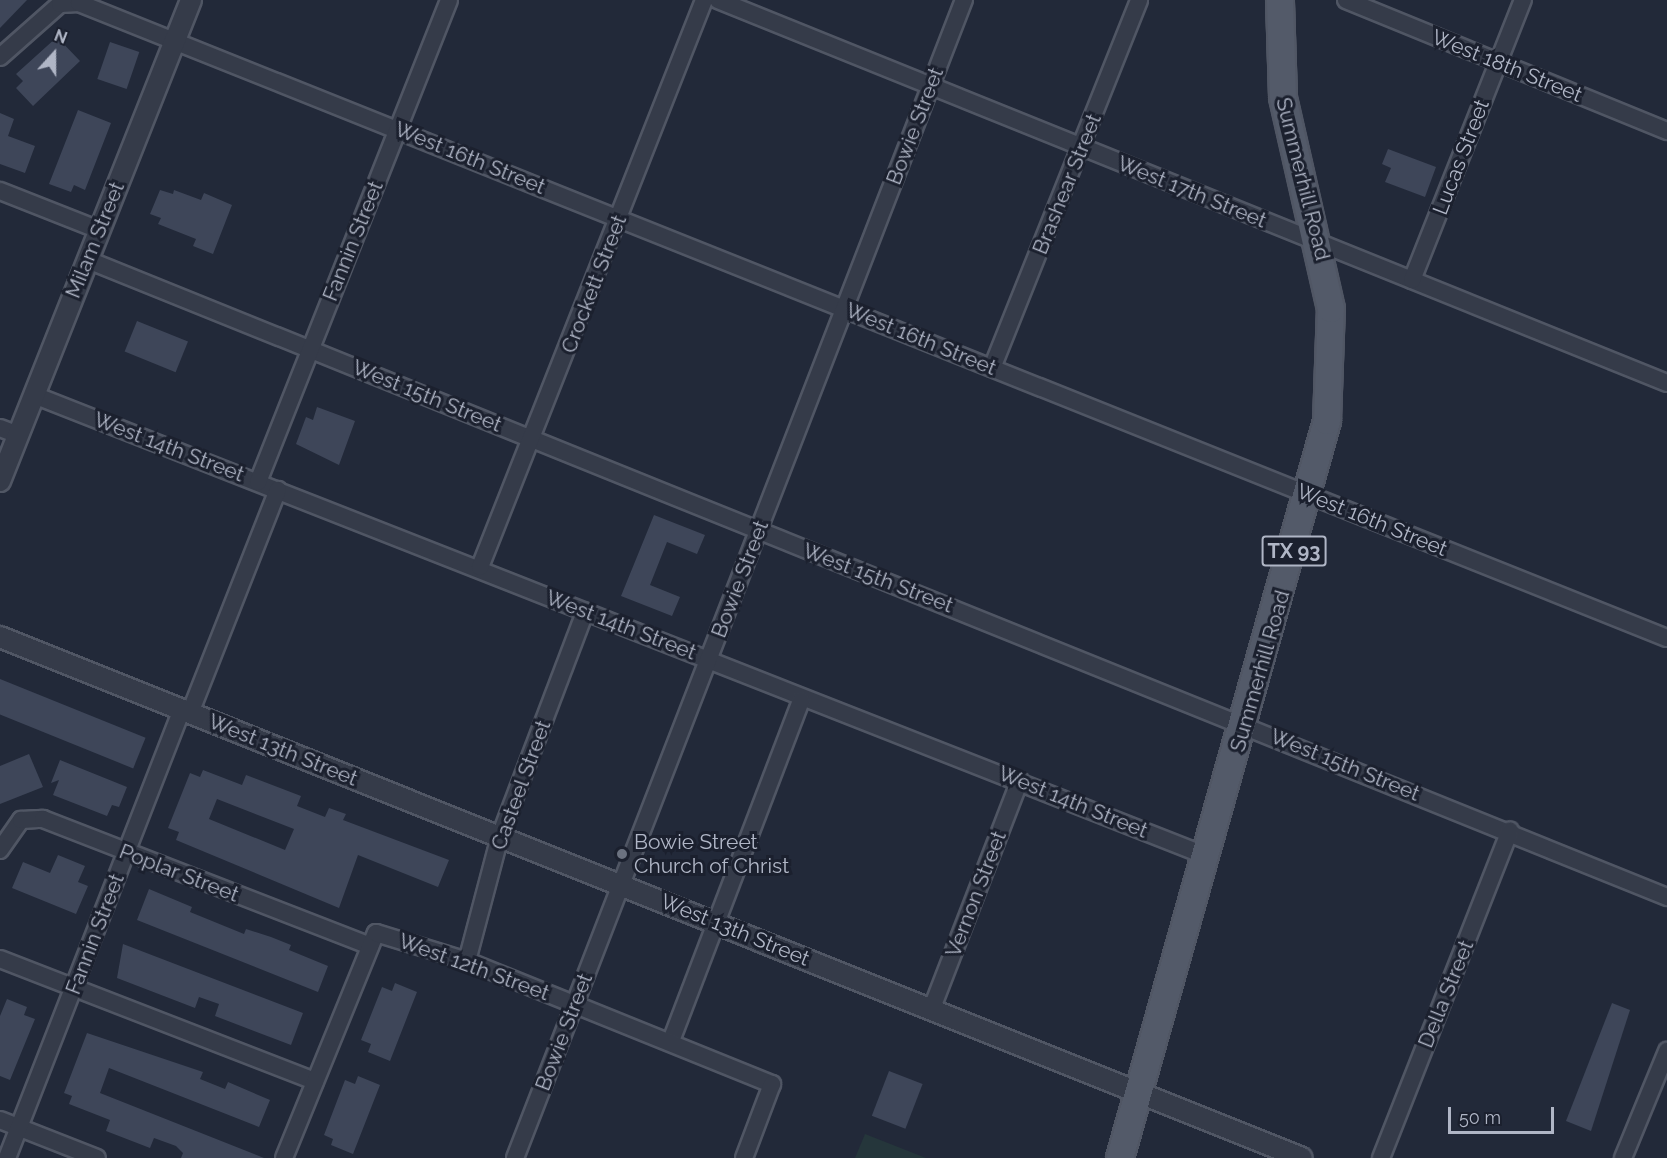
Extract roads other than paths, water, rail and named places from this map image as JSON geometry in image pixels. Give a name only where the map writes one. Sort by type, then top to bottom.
[{"type":"main road","name":"Summerhill Road","points":[[1120,1158],[1142,1092],[1310,495],[1327,421],[1332,375],[1330,309],[1319,244],[1282,97],[1280,0]]},
{"type":"street","name":"Milam Street","points":[[0,481],[9,432],[34,395],[191,0]]},
{"type":"street","name":"Fannin Street","points":[[258,482],[449,0]]},
{"type":"street","name":"Crockett Street","points":[[480,567],[533,439],[704,0]]},
{"type":"street","name":"West 17th Street","points":[[718,0],[1667,383]]},
{"type":"street","name":"Bowie Street","points":[[515,1158],[964,0]]},
{"type":"street","name":"Brashear Street","points":[[992,368],[1139,0]]},
{"type":"street","name":"West 18th Street","points":[[1346,0],[1667,131]]},
{"type":"street","name":"Lucas Street","points":[[1412,280],[1523,0]]},
{"type":"street","name":"West 16th Street","points":[[0,57],[68,2],[175,40],[1667,638]]},
{"type":"street","points":[[0,191],[99,230]]},
{"type":"street","name":"West 15th Street","points":[[88,260],[311,348],[758,531],[1510,830],[1667,897]]},
{"type":"street","name":"West 14th Street","points":[[34,395],[480,567],[585,612],[709,659],[801,700],[1020,780],[1207,856]]},
{"type":"street","name":"Fannin Street","points":[[7,1158],[127,852],[278,490]]},
{"type":"street","name":"Casteel Street","points":[[467,961],[500,836],[585,612]]},
{"type":"street","name":"West 13th Street","points":[[0,637],[1142,1092],[1302,1158]]},
{"type":"street","points":[[671,1041],[801,700]]},
{"type":"street","name":"Vernon Street","points":[[932,1008],[1020,780]]},
{"type":"street","name":"Poplar Street","points":[[0,850],[21,820],[43,819],[127,852],[373,940]]},
{"type":"street","name":"Della Street","points":[[1381,1158],[1510,830]]},
{"type":"street","points":[[284,1158],[373,940]]},
{"type":"street","name":"West 12th Street","points":[[373,940],[467,961],[671,1041],[772,1084],[744,1158]]},
{"type":"street","points":[[0,958],[315,1082]]},
{"type":"street","points":[[1623,1158],[1667,1051]]},
{"type":"street","points":[[0,1120],[97,1158]]},
{"type":"place","name":"Bowie Street Church of Christ","points":[[622,854]]}]
